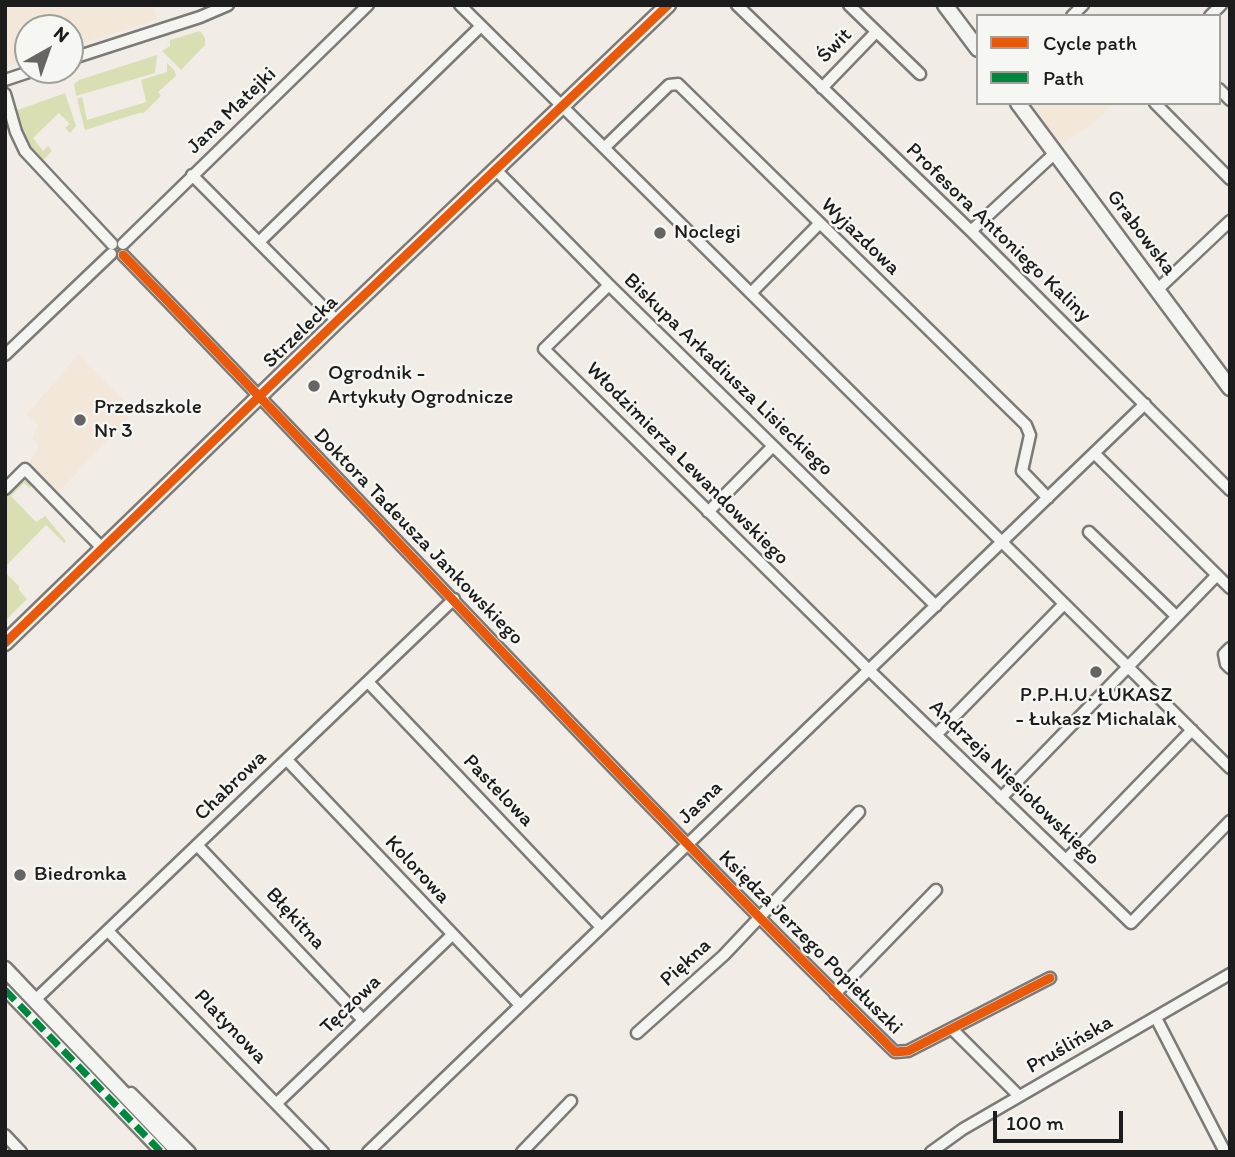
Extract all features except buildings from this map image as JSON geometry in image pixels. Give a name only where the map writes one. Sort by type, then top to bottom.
[{"type":"street","points":[[196,5],[200,17]]},
{"type":"street","points":[[84,54],[200,17],[228,5]]},
{"type":"street","name":"Jana Matejki","points":[[5,355],[368,5]]},
{"type":"street","points":[[460,5],[1230,768]]},
{"type":"street","name":"Strzelecka","points":[[5,643],[668,5]]},
{"type":"street","name":"Profesora Antoniego Kaliny","points":[[737,5],[971,231],[1230,490]]},
{"type":"street","name":"Świt","points":[[849,5],[919,74]]},
{"type":"street","points":[[945,5],[976,46]]},
{"type":"street","points":[[1220,6],[1230,16]]},
{"type":"street","points":[[259,242],[481,26]]},
{"type":"street","name":"Świt","points":[[821,88],[876,32]]},
{"type":"street","name":"Wyjazdowa","points":[[605,147],[669,85],[678,84],[1026,425],[1030,435],[1022,471],[1048,498]]},
{"type":"street","name":"Doktora Tadeusza Jankowskiego","points":[[5,94],[16,132],[25,151],[687,844]]},
{"type":"street","name":"Grabowska","points":[[1019,105],[1230,388]]},
{"type":"street","points":[[1157,105],[1230,179]]},
{"type":"street","points":[[971,231],[1055,153]]},
{"type":"street","name":"Biskupa Arkadiusza Lisieckiego","points":[[496,170],[609,285],[936,606]]},
{"type":"street","points":[[192,175],[337,321]]},
{"type":"street","points":[[1157,290],[1230,221]]},
{"type":"street","points":[[752,292],[819,224]]},
{"type":"street","name":"Włodzimierza Lewandowskiego","points":[[609,285],[544,349],[869,670]]},
{"type":"street","name":"Jasna","points":[[368,1152],[1145,404]]},
{"type":"street","points":[[708,512],[773,446]]},
{"type":"street","points":[[1094,453],[1230,588]]},
{"type":"street","points":[[5,489],[24,469],[103,549]]},
{"type":"street","points":[[1089,531],[1176,616]]},
{"type":"street","points":[[1001,797],[1217,575]]},
{"type":"street","name":"Chabrowa","points":[[35,1000],[454,600]]},
{"type":"street","points":[[936,735],[1064,604]]},
{"type":"street","points":[[1230,649],[1224,654],[1226,664],[1230,668]]},
{"type":"street","name":"Andrzeja Niesiołowskiego","points":[[869,670],[1131,923],[1230,821]]},
{"type":"street","name":"Pastelowa","points":[[368,682],[601,927]]},
{"type":"street","points":[[1066,860],[1192,730]]},
{"type":"street","name":"Kolorowa","points":[[286,760],[520,1005]]},
{"type":"street","name":"Piękna","points":[[637,1033],[706,973],[859,812]]},
{"type":"street","name":"Księdza Jerzego Popiełuszki","points":[[687,844],[758,919],[895,1052],[908,1051],[952,1029]]},
{"type":"street","name":"Błękitna","points":[[197,845],[363,1020]]},
{"type":"street","points":[[835,994],[936,890]]},
{"type":"street","name":"Platynowa","points":[[108,931],[323,1152]]},
{"type":"street","name":"Tęczowa","points":[[277,1103],[453,935]]},
{"type":"street","points":[[5,969],[179,1152]]},
{"type":"street","name":"Pruślińska","points":[[931,1152],[963,1129],[1230,974]]},
{"type":"street","points":[[1019,1096],[952,1029],[1051,978]]},
{"type":"street","points":[[5,980],[171,1152]]},
{"type":"street","points":[[5,990],[161,1152]]},
{"type":"street","points":[[1156,1018],[1225,1152]]},
{"type":"street","points":[[102,1069],[143,1104],[190,1152]]},
{"type":"street","points":[[522,1152],[571,1101]]},
{"type":"street","points":[[5,1135],[21,1152]]},
{"type":"shaded area","points":[[5,5],[153,5],[157,19],[84,42],[84,14],[14,14],[14,64],[5,67]]},
{"type":"shaded area","points":[[1025,105],[1112,105],[1096,121],[1058,147]]},
{"type":"shaded area","name":"Przedszkole Nr 3","points":[[79,354],[135,412],[52,498],[25,469],[39,446],[32,438],[38,426],[27,414]]},
{"type":"green space","points":[[200,31],[205,38],[205,45],[181,70],[162,51],[170,46],[170,40]]},
{"type":"green space","points":[[157,55],[155,73],[76,96],[74,84],[84,84],[84,78]]},
{"type":"green space","points":[[167,63],[176,76],[158,92],[161,96],[144,113],[85,130],[77,99],[82,97],[87,120],[146,102],[141,80],[167,72]]},
{"type":"green space","points":[[65,93],[76,126],[70,133],[65,128],[70,124],[59,113],[33,138],[43,151],[48,146],[52,151],[43,160],[27,144],[15,111]]},
{"type":"green space","points":[[24,476],[30,488],[24,483],[11,496],[36,522],[45,516],[66,541],[64,543],[46,525],[5,567],[5,495]]},
{"type":"green space","points":[[5,572],[27,599],[5,621]]},
{"type":"marked path","points":[[5,990],[161,1152]]},
{"type":"cycle path","points":[[5,643],[668,5]]},
{"type":"cycle path","points":[[123,255],[602,756],[796,955],[895,1052],[908,1051],[1050,978]]},
{"type":"place","name":"Noclegi","points":[[660,233]]},
{"type":"place","name":"Ogrodnik - Artykuły Ogrodnicze","points":[[314,386]]},
{"type":"place","name":"Przedszkole Nr 3","points":[[80,420]]},
{"type":"place","name":"P.P.H.U. ŁUKASZ - Łukasz Michalak","points":[[1096,672]]},
{"type":"place","name":"Biedronka","points":[[20,875]]}]
